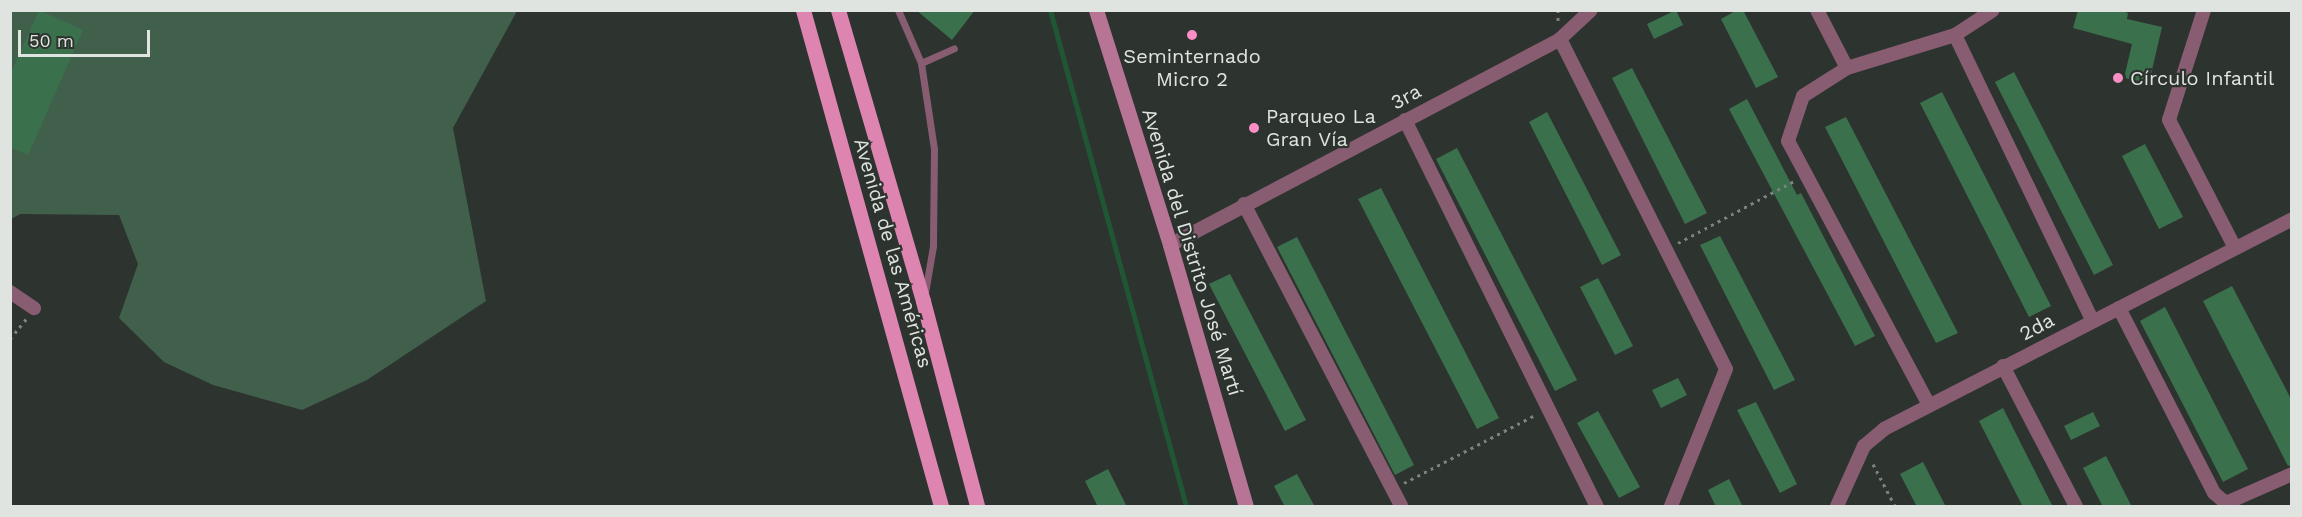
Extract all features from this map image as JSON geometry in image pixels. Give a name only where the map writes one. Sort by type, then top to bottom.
[{"type":"main road","name":"Avenida de las Américas","points":[[803,10],[941,507]]},
{"type":"main road","name":"Avenida de las Américas","points":[[838,10],[923,301],[976,507]]},
{"type":"main road","name":"Avenida del Distrito José Martí","points":[[1096,10],[1170,245],[1246,507]]},
{"type":"street","name":"3ra","points":[[1170,245],[1560,39],[1591,10]]},
{"type":"street","points":[[1817,10],[1847,68]]},
{"type":"street","points":[[1929,405],[1788,141],[1803,96],[1847,68],[1955,35],[1994,10]]},
{"type":"street","points":[[2205,10],[2169,120],[2235,248]]},
{"type":"street","points":[[1955,35],[2092,320]]},
{"type":"street","points":[[1560,39],[1726,369],[1671,507]]},
{"type":"street","points":[[1405,120],[1597,507]]},
{"type":"street","points":[[1244,204],[1401,507]]},
{"type":"street","name":"2da","points":[[1837,507],[1864,446],[1884,429],[2292,219]]},
{"type":"street","points":[[10,292],[34,308]]},
{"type":"street","points":[[2119,308],[2214,493],[2226,503],[2292,474]]},
{"type":"street","points":[[2003,366],[2076,507]]},
{"type":"lane","points":[[898,10],[921,63],[934,149],[935,206],[923,301]]},
{"type":"lane","points":[[921,63],[954,48]]},
{"type":"path","points":[[1666,250],[1806,175]]},
{"type":"path","points":[[10,339],[34,308]]},
{"type":"path","points":[[1392,489],[1548,408]]},
{"type":"path","points":[[1864,446],[1895,507]]},
{"type":"green space","points":[[11,11],[517,11],[453,128],[486,301],[367,380],[302,410],[213,385],[164,362],[119,318],[138,264],[119,215],[20,214],[11,219]]},
{"type":"building","points":[[39,10],[83,30],[28,155],[10,147],[10,75]]},
{"type":"building","points":[[916,10],[975,10],[952,40]]},
{"type":"building","points":[[1676,10],[1683,25],[1654,39],[1647,24]]},
{"type":"building","points":[[1737,10],[1743,10],[1778,77],[1756,88],[1721,19]]},
{"type":"building","points":[[2078,10],[2118,10],[2128,13],[2127,19],[2162,27],[2149,83],[2124,78],[2132,44],[2073,28]]},
{"type":"building","points":[[1632,68],[1707,213],[1685,224],[1612,78]]},
{"type":"building","points":[[2014,72],[2113,265],[2094,275],[1995,82]]},
{"type":"building","points":[[1942,92],[2051,306],[2029,317],[1920,103]]},
{"type":"building","points":[[1747,99],[1797,195],[1801,193],[1875,336],[1855,346],[1729,109]]},
{"type":"building","points":[[1547,112],[1621,255],[1602,265],[1529,122]]},
{"type":"building","points":[[1846,117],[1958,333],[1936,343],[1825,127]]},
{"type":"building","points":[[2145,144],[2183,217],[2159,229],[2122,156]]},
{"type":"building","points":[[1457,148],[1577,380],[1555,391],[1436,159]]},
{"type":"building","points":[[1381,188],[1499,418],[1477,429],[1358,199]]},
{"type":"building","points":[[1720,236],[1795,380],[1774,390],[1700,245]]},
{"type":"building","points":[[1297,237],[1414,465],[1395,475],[1277,247]]},
{"type":"building","points":[[1230,274],[1306,420],[1285,431],[1209,284]]},
{"type":"building","points":[[1598,278],[1633,346],[1615,355],[1580,287]]},
{"type":"building","points":[[2232,286],[2292,401],[2292,465],[2288,466],[2203,301]]},
{"type":"building","points":[[2165,307],[2248,469],[2223,482],[2140,321]]},
{"type":"building","points":[[1678,378],[1687,395],[1661,408],[1652,390]]},
{"type":"building","points":[[1756,402],[1797,484],[1780,493],[1737,410]]},
{"type":"building","points":[[2003,408],[2053,507],[2023,507],[1979,421]]},
{"type":"building","points":[[1598,411],[1640,487],[1619,498],[1577,423]]},
{"type":"building","points":[[2093,412],[2100,426],[2071,440],[2064,426]]},
{"type":"building","points":[[2106,456],[2132,507],[2103,507],[2083,468]]},
{"type":"building","points":[[1923,462],[1946,507],[1917,507],[1900,474]]},
{"type":"building","points":[[1108,469],[1127,507],[1098,507],[1085,481]]},
{"type":"building","points":[[1297,474],[1315,507],[1285,507],[1274,486]]},
{"type":"building","points":[[1729,479],[1743,507],[1716,507],[1708,490]]},
{"type":"waterway","points":[[1050,10],[1186,506]]},
{"type":"place","name":"Seminternado Micro 2","points":[[1192,35]]},
{"type":"place","name":"Círculo Infantil","points":[[2118,78]]},
{"type":"place","name":"Parqueo La Gran Vía","points":[[1254,128]]}]
